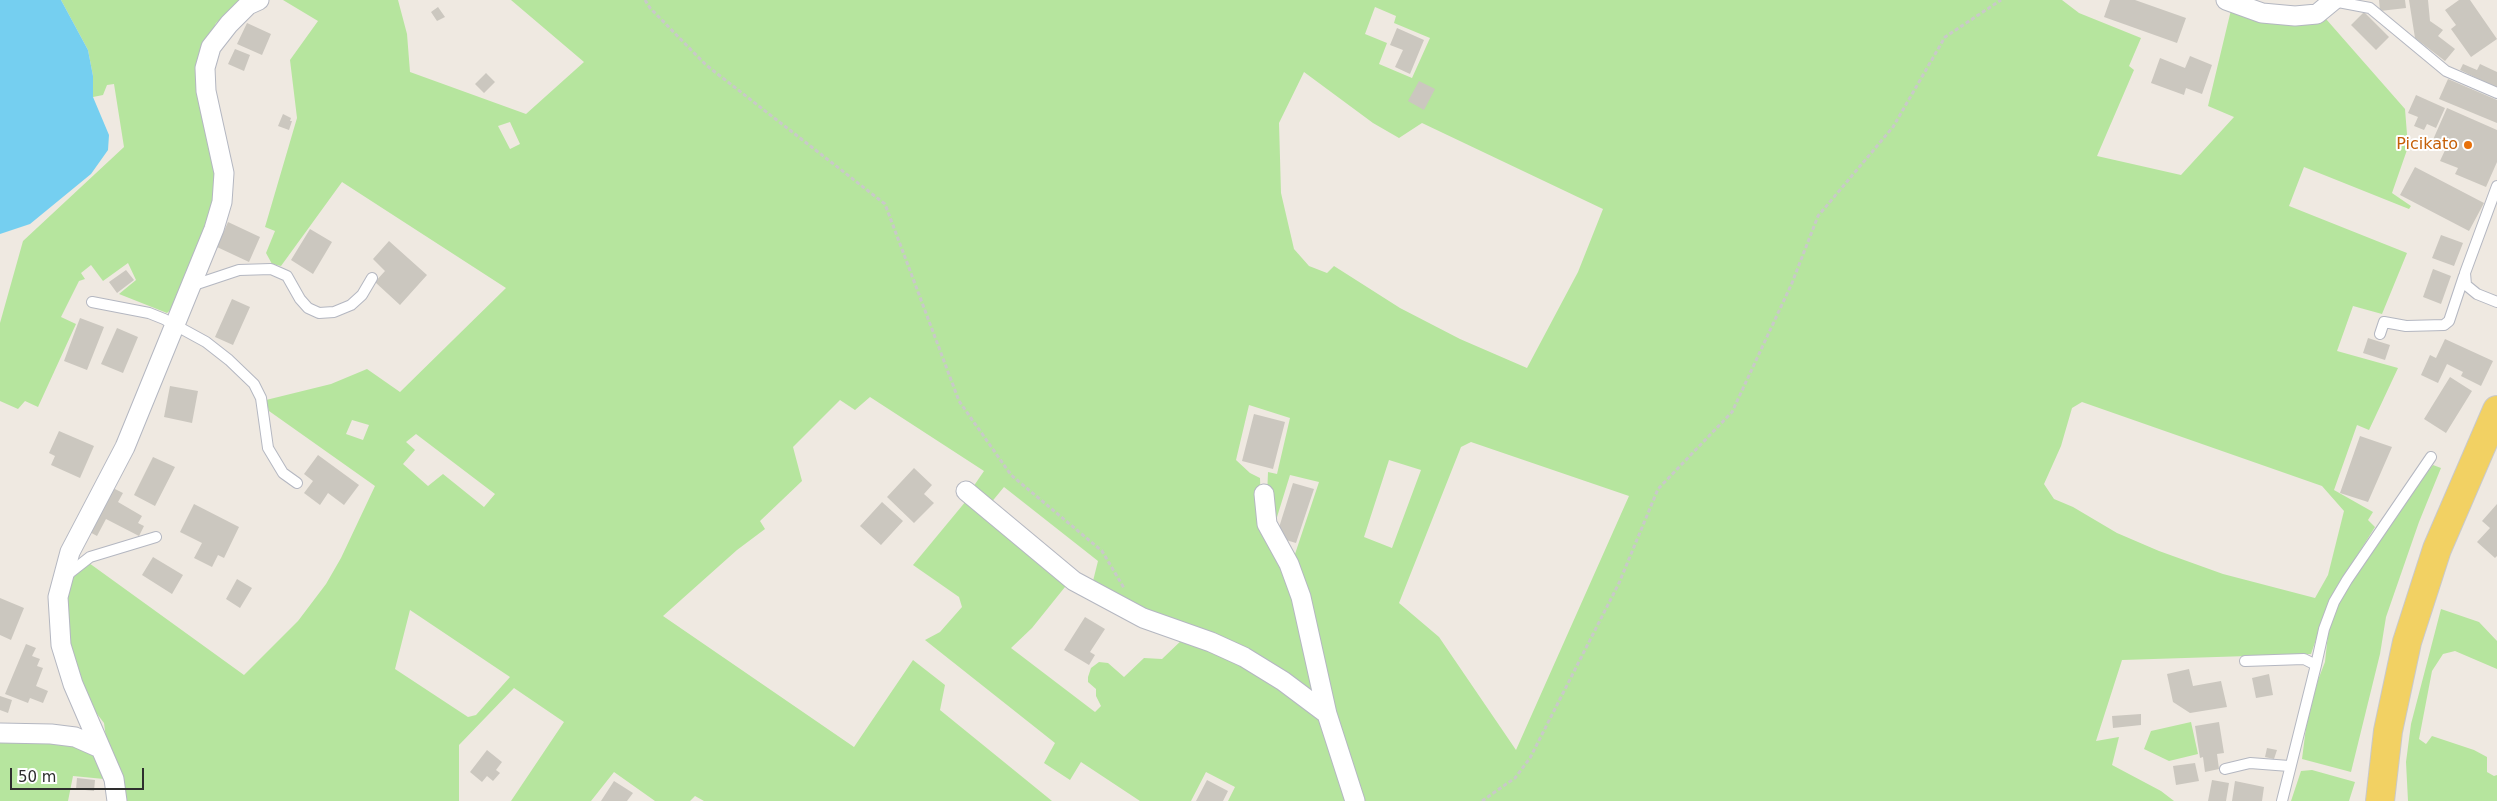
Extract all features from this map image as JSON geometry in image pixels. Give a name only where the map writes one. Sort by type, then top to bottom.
[{"type":"main road","points":[[2380,801],[2388,731],[2407,642],[2436,549],[2497,410]]},
{"type":"street","points":[[117,801],[114,779],[73,684],[60,645],[58,597],[70,552],[125,447],[214,229],[222,202],[224,173],[206,91],[205,68],[211,46],[228,24],[248,5],[259,0]]},
{"type":"street","points":[[2226,0],[2262,13],[2295,16],[2318,14],[2333,1]]},
{"type":"street","points":[[966,491],[1074,581],[1143,618],[1211,642],[1244,657],[1283,681],[1327,714]]},
{"type":"street","points":[[1264,494],[1267,524],[1289,564],[1301,597],[1327,714],[1355,801]]},
{"type":"street","points":[[0,733],[52,734],[75,737],[100,748]]},
{"type":"lane","points":[[2333,1],[2370,8],[2446,71],[2497,93]]},
{"type":"lane","points":[[2380,334],[2384,322],[2406,326],[2444,324],[2449,320],[2497,186]]},
{"type":"lane","points":[[190,286],[239,270],[271,269],[287,276],[300,299],[308,308],[320,313],[334,312],[351,305],[362,295],[372,278]]},
{"type":"lane","points":[[2465,273],[2466,285],[2477,294],[2497,302]]},
{"type":"lane","points":[[92,302],[149,313],[174,325],[206,342],[254,384],[261,398],[268,448],[283,473],[297,482]]},
{"type":"lane","points":[[2282,801],[2289,766],[2324,629],[2334,602],[2346,580],[2432,457]]},
{"type":"lane","points":[[61,581],[90,557],[156,537]]},
{"type":"lane","points":[[2245,661],[2304,660],[2316,665]]},
{"type":"lane","points":[[2226,769],[2250,763],[2289,766]]},
{"type":"path","points":[[645,0],[650,8],[706,65],[885,204],[959,400],[1010,475],[1102,551],[1143,618]]},
{"type":"path","points":[[1482,801],[1515,778],[1530,758],[1619,583],[1658,489],[1732,412],[1792,283],[1818,216],[1893,127],[1945,37],[2000,0]]},
{"type":"green space","points":[[61,0],[245,0],[216,23],[206,46],[217,160],[211,218],[176,305],[167,313],[119,294],[136,280],[128,263],[103,281],[91,265],[81,273],[85,279],[79,281],[61,317],[76,324],[38,407],[25,401],[18,409],[0,401],[0,323],[23,241],[124,147],[114,84],[107,85],[103,95],[93,97],[93,76],[88,50]]},
{"type":"green space","points":[[283,0],[398,0],[407,34],[410,72],[526,114],[584,62],[511,0],[2062,0],[2079,13],[2141,38],[2129,66],[2134,70],[2097,156],[2181,175],[2234,117],[2208,106],[2231,10],[2313,22],[2326,19],[2405,109],[2408,147],[2392,193],[2411,206],[2409,209],[2304,167],[2289,206],[2407,253],[2382,314],[2353,306],[2337,351],[2398,368],[2369,430],[2357,425],[2334,490],[2373,512],[2368,520],[2375,527],[2330,599],[2311,654],[2122,660],[2096,741],[2119,737],[2112,765],[2161,791],[2174,801],[1359,801],[1293,560],[1319,482],[1290,475],[1273,530],[1267,497],[1268,472],[1277,474],[1290,418],[1249,405],[1236,460],[1250,473],[1260,478],[1261,506],[1285,566],[1316,688],[1307,692],[1092,585],[1098,561],[1004,487],[990,504],[971,490],[984,471],[870,397],[855,410],[840,400],[793,447],[802,481],[760,521],[765,529],[737,550],[663,616],[854,747],[913,660],[945,685],[940,710],[1052,801],[704,801],[695,796],[690,801],[655,801],[614,772],[591,801],[511,801],[564,722],[514,688],[459,745],[459,801],[123,801],[107,746],[104,723],[81,693],[72,672],[66,587],[78,572],[89,563],[244,675],[298,621],[326,584],[341,558],[375,486],[269,411],[266,400],[331,384],[367,369],[400,392],[506,288],[342,182],[281,266],[272,264],[266,253],[275,231],[265,227],[297,118],[290,60],[318,21]],"holes":[[[1375,7],[1396,16],[1394,23],[1430,38],[1412,78],[1379,64],[1387,43],[1365,34]],[[1304,72],[1373,123],[1399,138],[1422,123],[1603,209],[1578,272],[1527,368],[1460,339],[1400,308],[1334,266],[1327,273],[1309,266],[1294,249],[1281,193],[1279,123]],[[510,122],[520,144],[510,149],[498,126]],[[2082,402],[2322,486],[2344,511],[2328,575],[2315,598],[2223,574],[2159,551],[2117,533],[2073,507],[2054,499],[2044,484],[2061,446],[2072,408]],[[352,420],[369,425],[363,440],[346,434]],[[416,434],[495,494],[484,507],[443,474],[428,486],[403,464],[415,450],[406,442]],[[1471,442],[1629,496],[1516,750],[1439,637],[1399,603],[1461,447]],[[1389,460],[1421,470],[1392,548],[1364,537]],[[410,610],[510,677],[476,715],[468,717],[395,669]]]},
{"type":"green space","points":[[2433,465],[2441,468],[2419,522],[2386,617],[2380,654],[2351,772],[2302,759],[2307,720],[2325,662],[2328,634],[2338,602],[2413,490]]},
{"type":"green space","points":[[966,501],[1069,582],[1032,628],[1011,648],[1095,712],[1101,706],[1096,696],[1096,689],[1088,682],[1088,677],[1091,668],[1099,662],[1108,663],[1124,677],[1144,658],[1162,659],[1185,637],[1241,662],[1318,716],[1329,733],[1351,801],[1228,801],[1235,787],[1206,772],[1191,801],[1140,801],[1081,762],[1070,780],[1044,763],[1055,743],[925,640],[940,632],[962,607],[959,597],[913,565]]},
{"type":"green space","points":[[2441,609],[2479,622],[2497,641],[2497,669],[2455,651],[2443,654],[2432,671],[2419,739],[2426,744],[2432,736],[2474,750],[2487,757],[2487,772],[2494,776],[2497,775],[2497,801],[2408,801],[2406,762],[2411,724]]},
{"type":"green space","points":[[2191,722],[2198,754],[2169,761],[2144,749],[2151,731]]},
{"type":"green space","points":[[51,739],[87,751],[99,761],[104,779],[73,776],[68,801],[0,801],[0,740]]},
{"type":"green space","points":[[2312,770],[2355,782],[2349,801],[2291,801],[2301,771]]},
{"type":"water","points":[[0,0],[61,0],[88,50],[93,76],[93,97],[109,135],[108,150],[91,174],[30,224],[0,234]]},
{"type":"building","points":[[2110,0],[2135,0],[2186,18],[2177,43],[2104,17]]},
{"type":"building","points":[[2379,0],[2405,0],[2406,8],[2380,11]]},
{"type":"building","points":[[2409,0],[2428,0],[2430,21],[2443,30],[2438,36],[2455,49],[2445,61],[2415,38]]},
{"type":"building","points":[[2459,0],[2470,0],[2497,39],[2471,57],[2451,29],[2456,25],[2445,10]]},
{"type":"building","points":[[438,7],[445,17],[437,21],[431,12]]},
{"type":"building","points":[[2364,12],[2389,37],[2376,50],[2351,25]]},
{"type":"building","points":[[247,23],[271,34],[262,55],[237,44]]},
{"type":"building","points":[[1397,28],[1424,40],[1410,74],[1395,67],[1403,50],[1390,45]]},
{"type":"building","points":[[235,49],[250,55],[244,71],[228,64]]},
{"type":"building","points":[[2190,56],[2212,65],[2202,94],[2186,88],[2184,95],[2151,83],[2160,58],[2185,68]]},
{"type":"building","points":[[2463,64],[2477,70],[2480,64],[2497,72],[2497,88],[2460,70]]},
{"type":"building","points":[[486,73],[495,82],[484,93],[475,84]]},
{"type":"building","points":[[2448,79],[2497,100],[2497,123],[2439,99]]},
{"type":"building","points":[[1419,81],[1435,89],[1424,110],[1408,101]]},
{"type":"building","points":[[2416,95],[2445,108],[2436,128],[2427,124],[2424,130],[2414,126],[2418,117],[2408,113]]},
{"type":"building","name":"Picikato","points":[[2447,108],[2497,130],[2497,162],[2486,187],[2455,174],[2458,168],[2440,161],[2446,148],[2432,142]]},
{"type":"building","points":[[283,114],[291,118],[289,130],[278,126]]},
{"type":"building","points":[[2415,167],[2484,203],[2469,231],[2400,195]]},
{"type":"building","points":[[228,222],[260,237],[249,262],[217,247]]},
{"type":"building","points":[[310,229],[332,242],[313,274],[291,260]]},
{"type":"building","points":[[2441,235],[2463,243],[2454,266],[2432,258]]},
{"type":"building","points":[[389,241],[427,275],[400,305],[375,282],[385,271],[373,259]]},
{"type":"building","points":[[2433,269],[2451,276],[2441,304],[2423,297]]},
{"type":"building","points":[[126,270],[134,280],[117,293],[109,282]]},
{"type":"building","points":[[232,299],[250,307],[233,345],[215,337]]},
{"type":"building","points":[[80,318],[104,327],[87,370],[64,361]]},
{"type":"building","points":[[117,328],[138,337],[123,373],[101,364]]},
{"type":"building","points":[[2368,338],[2390,345],[2385,360],[2363,353]]},
{"type":"building","points":[[2445,339],[2493,361],[2481,386],[2461,376],[2463,372],[2447,364],[2438,383],[2421,375],[2430,355],[2436,358]]},
{"type":"building","points":[[2450,377],[2472,391],[2446,433],[2424,419]]},
{"type":"building","points":[[170,386],[198,391],[192,423],[164,417]]},
{"type":"building","points":[[1254,414],[1285,422],[1273,469],[1242,461]]},
{"type":"building","points":[[59,431],[94,446],[80,478],[51,465],[55,456],[49,453]]},
{"type":"building","points":[[2360,436],[2392,447],[2368,502],[2340,493]]},
{"type":"building","points":[[318,455],[359,485],[344,505],[328,493],[320,505],[304,493],[313,481],[304,474]]},
{"type":"building","points":[[153,457],[175,467],[155,506],[134,495]]},
{"type":"building","points":[[914,468],[932,485],[924,494],[934,503],[914,523],[887,497]]},
{"type":"building","points":[[1293,483],[1314,489],[1296,543],[1276,537]]},
{"type":"building","points":[[109,486],[123,493],[118,502],[142,516],[138,523],[144,526],[139,536],[106,519],[97,536],[86,530]]},
{"type":"building","points":[[882,502],[903,521],[881,545],[860,526]]},
{"type":"building","points":[[194,504],[239,527],[224,558],[218,555],[212,567],[194,558],[202,543],[180,532]]},
{"type":"building","points":[[2497,504],[2497,556],[2495,558],[2477,542],[2490,528],[2482,521]]},
{"type":"building","points":[[153,557],[183,575],[172,594],[142,575]]},
{"type":"building","points":[[237,579],[252,588],[240,608],[226,599]]},
{"type":"building","points":[[0,598],[24,608],[11,640],[0,635]]},
{"type":"building","points":[[1085,617],[1105,629],[1090,652],[1095,655],[1089,665],[1064,650]]},
{"type":"building","points":[[26,644],[36,648],[32,656],[40,659],[37,666],[43,668],[36,686],[48,691],[43,703],[30,698],[28,703],[5,694]]},
{"type":"building","points":[[2189,669],[2193,686],[2221,681],[2227,707],[2190,713],[2173,702],[2167,674]]},
{"type":"building","points":[[2269,674],[2273,695],[2256,698],[2252,678]]},
{"type":"building","points":[[0,696],[12,700],[8,713],[0,710]]},
{"type":"building","points":[[2141,714],[2141,725],[2113,728],[2112,716]]},
{"type":"building","points":[[2219,722],[2224,753],[2217,754],[2219,769],[2205,772],[2203,757],[2200,758],[2195,726]]},
{"type":"building","points":[[2267,748],[2277,750],[2274,759],[2265,757]]},
{"type":"building","points":[[487,750],[502,762],[496,770],[500,773],[493,781],[487,776],[482,782],[470,772]]},
{"type":"building","points":[[2195,763],[2199,781],[2176,785],[2173,766]]},
{"type":"building","points":[[77,778],[95,780],[94,791],[76,789]]},
{"type":"building","points":[[1207,780],[1228,791],[1223,801],[1196,801]]},
{"type":"building","points":[[2212,780],[2229,783],[2226,801],[2208,801]]},
{"type":"building","points":[[614,781],[633,793],[627,801],[601,801]]},
{"type":"building","points":[[2235,781],[2264,787],[2262,801],[2232,801]]},
{"type":"place","name":"Picikato","points":[[2468,145]]}]
